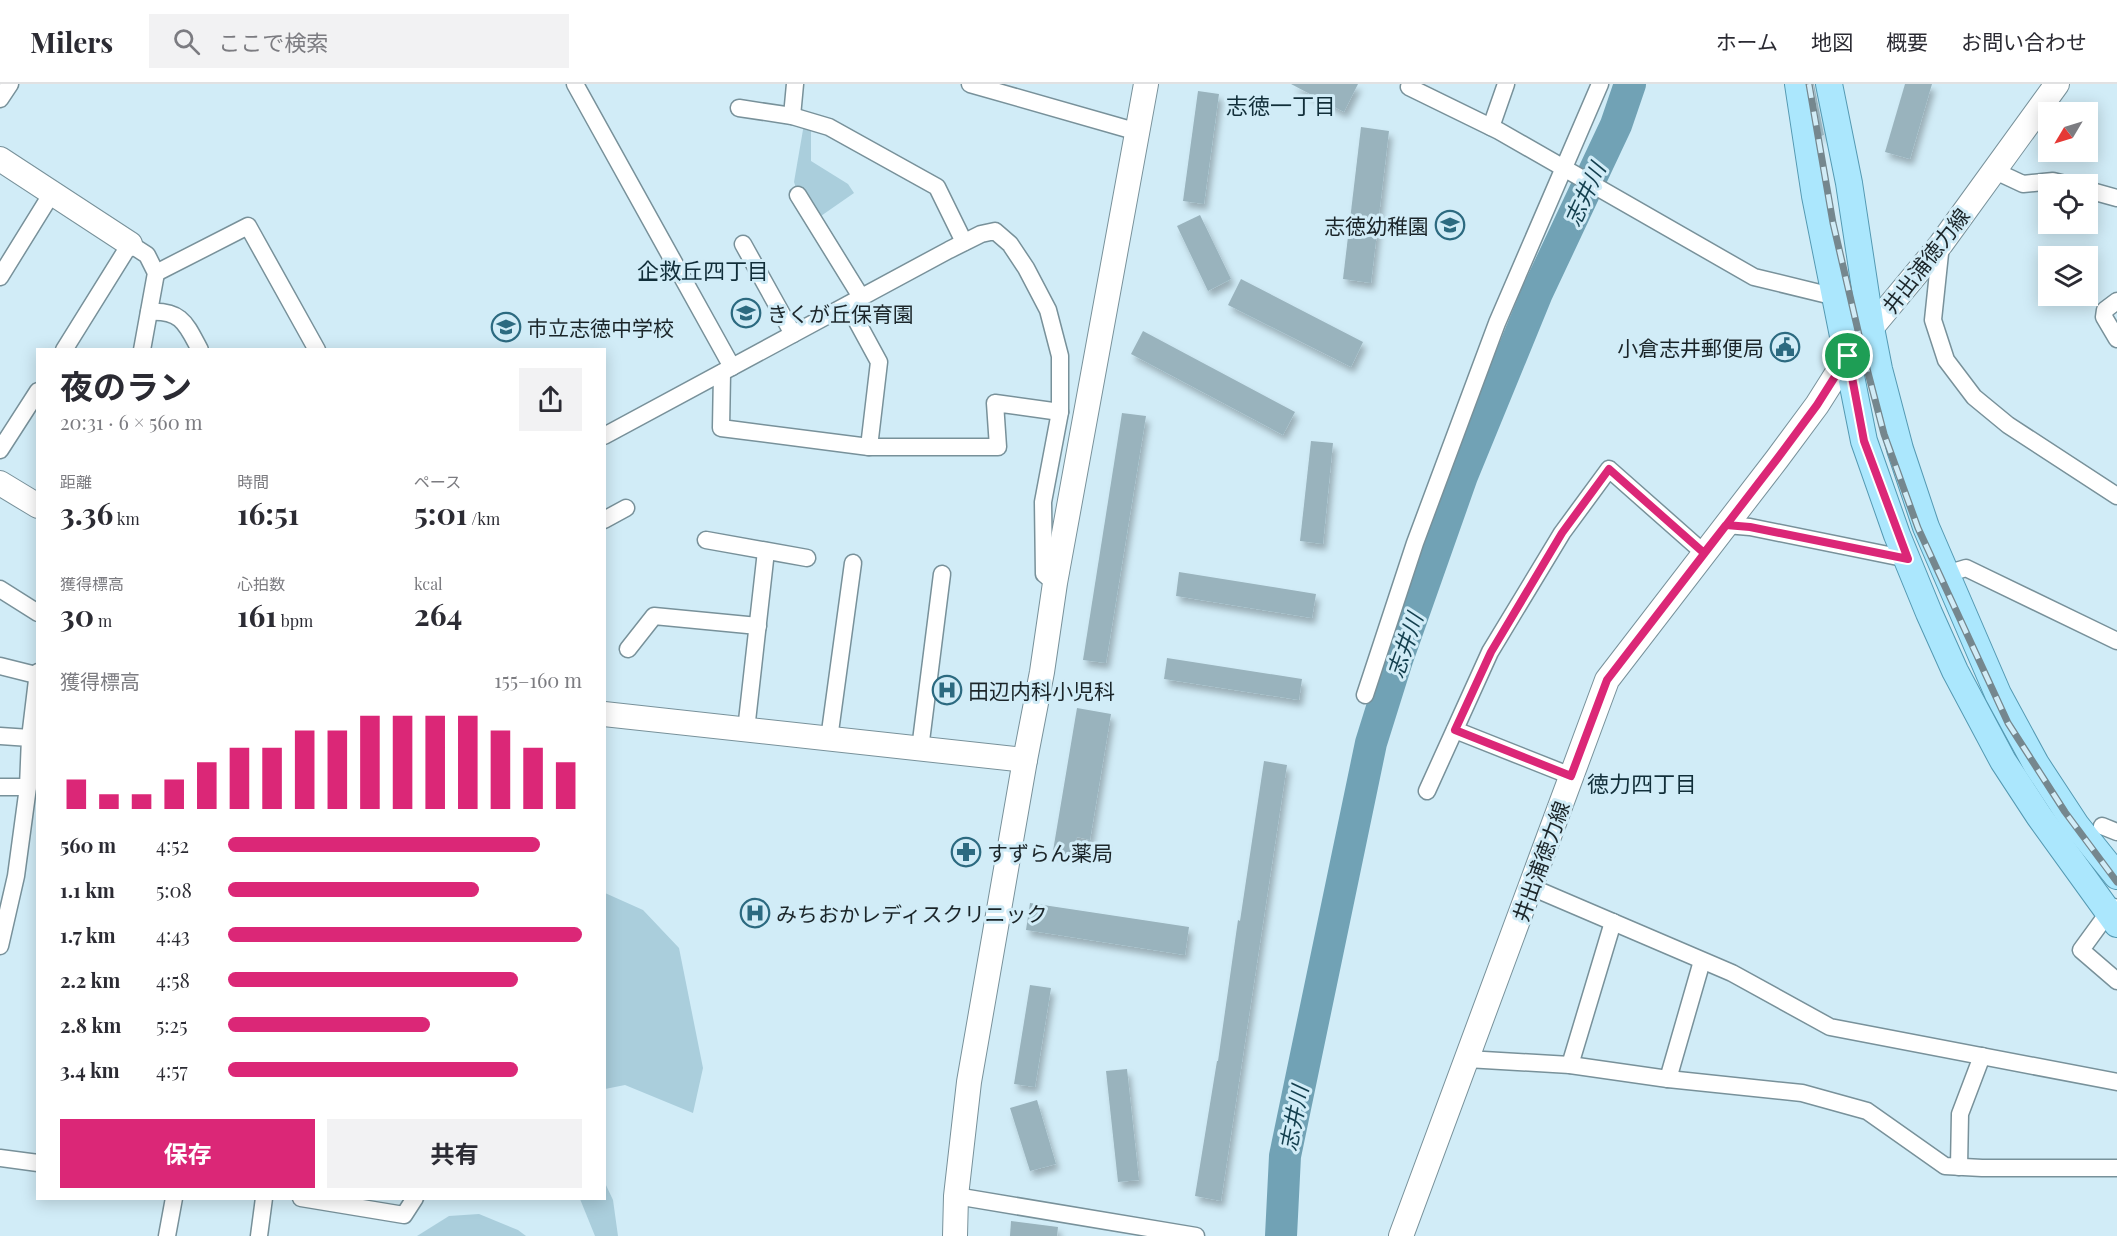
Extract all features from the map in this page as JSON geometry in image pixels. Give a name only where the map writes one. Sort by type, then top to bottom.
[{"type":"main road","points":[[1798,84],[1815,196],[1864,441],[1908,559],[1955,671],[2003,761],[2114,914]]},
{"type":"main road","points":[[1829,84],[1849,183],[1871,328],[1900,449],[1926,528],[1998,694],[2036,764],[2076,825],[2117,876]]},
{"type":"street","points":[[0,99],[10,84]]},
{"type":"street","points":[[575,84],[727,370],[720,428],[869,447],[998,447],[995,403],[1060,412]]},
{"type":"street","points":[[792,116],[795,84]]},
{"type":"street","points":[[970,84],[1138,132]]},
{"type":"street","points":[[955,1236],[956,1196],[969,1082],[1042,672],[1055,583],[1146,84]]},
{"type":"street","points":[[1491,127],[1506,84]]},
{"type":"street","points":[[1365,695],[1415,543],[1493,334],[1600,84]]},
{"type":"street","name":"井出浦徳力線","points":[[1401,1236],[1607,680],[1817,405],[1848,356],[1941,244],[2057,84]]},
{"type":"street","points":[[1409,87],[1491,127],[1564,167],[1754,277],[1836,297]]},
{"type":"street","points":[[739,108],[792,116],[829,127],[937,187],[964,242]]},
{"type":"street","points":[[0,159],[147,255],[156,273],[142,348]]},
{"type":"street","points":[[1993,170],[2023,184],[2038,183]]},
{"type":"street","points":[[0,277],[52,193]]},
{"type":"street","points":[[2098,193],[2117,198]]},
{"type":"street","points":[[798,195],[854,301],[879,363],[869,447]]},
{"type":"street","points":[[156,273],[248,226],[316,348]]},
{"type":"street","points":[[606,435],[964,242],[981,234],[995,231],[1010,244],[1026,268],[1048,310],[1059,356],[1060,412],[1043,502],[1044,574],[1055,583]]},
{"type":"street","points":[[65,348],[130,244]]},
{"type":"street","points":[[743,244],[793,334]]},
{"type":"street","points":[[1941,244],[1933,320],[1946,360],[1974,396],[2008,425],[2117,496]]},
{"type":"street","points":[[2117,301],[2105,310],[2104,317],[2117,339]]},
{"type":"street","points":[[149,312],[164,311],[183,320],[199,348]]},
{"type":"street","points":[[0,450],[36,394]]},
{"type":"street","points":[[1427,791],[1491,652],[1562,533],[1609,469],[1704,553]]},
{"type":"street","points":[[0,483],[36,505]]},
{"type":"street","points":[[606,519],[626,508]]},
{"type":"street","points":[[1726,525],[1750,527],[1908,559]]},
{"type":"street","points":[[706,540],[807,558]]},
{"type":"street","points":[[746,730],[766,551]]},
{"type":"street","points":[[829,739],[853,564]]},
{"type":"street","points":[[1946,574],[1966,568],[2117,641]]},
{"type":"street","points":[[920,749],[942,574]]},
{"type":"street","points":[[0,589],[36,612]]},
{"type":"street","points":[[628,649],[654,616],[758,626]]},
{"type":"street","points":[[0,666],[36,674]]},
{"type":"street","points":[[0,946],[8,876],[28,786],[36,683]]},
{"type":"street","points":[[606,714],[1025,760]]},
{"type":"street","points":[[1455,730],[1571,776]]},
{"type":"street","points":[[0,736],[30,738]]},
{"type":"street","points":[[28,786],[36,770]]},
{"type":"street","points":[[0,787],[28,786]]},
{"type":"street","points":[[1531,887],[1764,989],[1830,1027],[2117,1082]]},
{"type":"street","points":[[2114,914],[2081,950],[2117,981]]},
{"type":"street","points":[[1570,1065],[1613,922]]},
{"type":"street","points":[[1668,1079],[1702,960]]},
{"type":"street","points":[[1959,1167],[1960,1113],[1982,1056]]},
{"type":"street","points":[[1467,1059],[1570,1065],[1668,1079],[1802,1093],[1867,1112],[1945,1166],[2117,1168]]},
{"type":"street","points":[[0,1158],[36,1163]]},
{"type":"street","points":[[956,1196],[1196,1236]]},
{"type":"street","points":[[167,1236],[174,1200]]},
{"type":"street","points":[[259,1236],[264,1200]]},
{"type":"street","points":[[313,1200],[404,1215],[414,1200]]},
{"type":"shaded area","points":[[804,124],[811,125],[811,161],[848,184],[854,193],[818,218],[794,182]]},
{"type":"shaded area","points":[[606,893],[643,910],[679,948],[703,1068],[693,1113],[625,1085],[606,1089]]},
{"type":"shaded area","points":[[606,1185],[613,1200],[618,1236],[595,1236],[580,1200],[606,1200]]},
{"type":"shaded area","points":[[479,1214],[518,1230],[526,1236],[417,1236],[449,1216]]},
{"type":"building","points":[[1291,84],[1358,84],[1344,112]]},
{"type":"building","points":[[1813,84],[1824,135],[1821,136]]},
{"type":"building","points":[[1905,84],[1932,84],[1910,159],[1885,152]]},
{"type":"building","points":[[1198,91],[1219,94],[1204,204],[1183,201]]},
{"type":"building","points":[[1361,127],[1389,131],[1371,283],[1343,279]]},
{"type":"building","points":[[1200,215],[1231,279],[1208,291],[1177,226]]},
{"type":"building","points":[[1241,279],[1363,342],[1351,367],[1228,305]]},
{"type":"building","points":[[1143,331],[1295,412],[1283,435],[1131,354]]},
{"type":"building","points":[[1122,413],[1146,416],[1106,663],[1083,660]]},
{"type":"building","points":[[1311,441],[1333,443],[1323,544],[1300,541]]},
{"type":"building","points":[[1179,572],[1316,594],[1312,618],[1176,596]]},
{"type":"building","points":[[1167,658],[1302,679],[1299,700],[1164,679]]},
{"type":"building","points":[[1077,708],[1111,714],[1090,840],[1077,837],[1074,854],[1053,851]]},
{"type":"building","points":[[1264,761],[1287,765],[1221,1201],[1195,1196]]},
{"type":"building","points":[[1030,903],[1189,927],[1185,955],[1026,930]]},
{"type":"building","points":[[1030,985],[1051,988],[1035,1087],[1014,1084]]},
{"type":"building","points":[[1127,1069],[1139,1180],[1118,1182],[1106,1071]]},
{"type":"building","points":[[1037,1100],[1056,1164],[1030,1171],[1010,1108]]},
{"type":"building","points":[[1011,1221],[1058,1227],[1057,1236],[1010,1236]]},
{"type":"waterway","name":"志井川","points":[[1281,1236],[1285,1156],[1371,743],[1397,660],[1462,476],[1537,293],[1616,125],[1630,84]]},
{"type":"railway","points":[[1809,84],[1833,223],[1866,365],[1884,434],[1918,528],[2008,723],[2065,812],[2117,882]]},
{"type":"place","name":"志徳幼稚園","points":[[1450,225]]},
{"type":"place","name":"きくが丘保育園","points":[[746,313]]},
{"type":"place","name":"市立志徳中学校","points":[[506,327]]},
{"type":"place","name":"小倉志井郵便局","points":[[1785,347]]},
{"type":"place","name":"田辺内科小児科","points":[[947,690]]},
{"type":"place","name":"すずらん薬局","points":[[966,852]]},
{"type":"place","name":"みちおかレディスクリニック","points":[[755,913]]},
{"type":"district","name":"志徳一丁目","points":[[1281,105]]},
{"type":"district","name":"企救丘四丁目","points":[[703,270]]},
{"type":"district","name":"徳力四丁目","points":[[1642,783]]},
{"type":"route","points":[[1848,356],[1817,405],[1777,459],[1704,553],[1663,606],[1607,680],[1571,776],[1455,730],[1491,652],[1562,533],[1609,469],[1704,553],[1726,525],[1750,527],[1908,559],[1897,535],[1864,441],[1848,356]]}]
